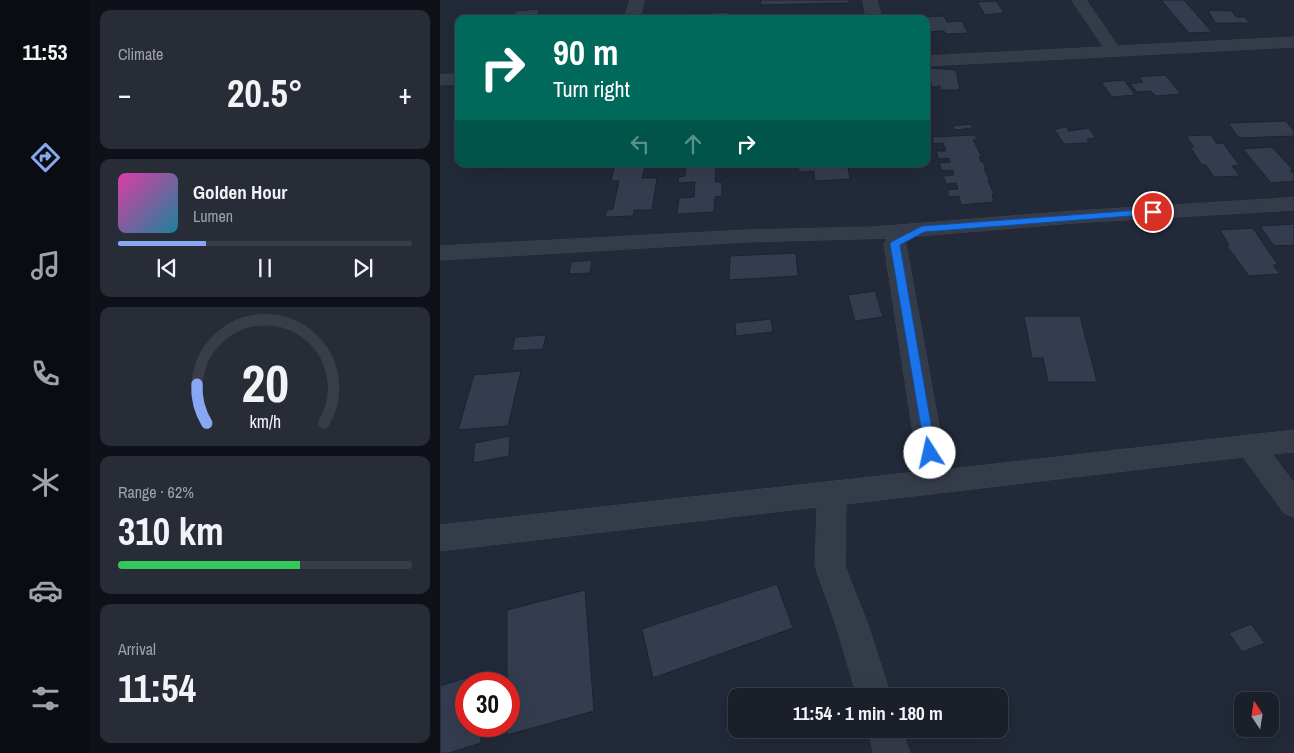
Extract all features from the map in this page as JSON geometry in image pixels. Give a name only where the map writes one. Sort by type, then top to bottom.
[{"type":"street","points":[[633,15],[637,0]]},
{"type":"street","points":[[870,0],[874,15]]},
{"type":"street","points":[[1079,0],[1113,51]]},
{"type":"street","points":[[930,61],[1294,42]]},
{"type":"street","points":[[440,80],[455,79]]},
{"type":"street","points":[[440,252],[746,236],[884,238],[922,229],[1074,217],[1294,204]]},
{"type":"street","points":[[884,238],[930,453],[943,480]]},
{"type":"street","points":[[440,538],[1294,441]]},
{"type":"street","points":[[1250,446],[1294,505]]},
{"type":"street","points":[[832,493],[830,566],[852,625],[872,688]]},
{"type":"street","points":[[888,738],[892,753]]},
{"type":"building","points":[[761,0],[849,0],[849,3],[760,5]]},
{"type":"building","points":[[1161,0],[1184,0],[1212,32],[1189,33]]},
{"type":"building","points":[[996,1],[1004,13],[985,15],[977,2]]},
{"type":"building","points":[[539,9],[538,15],[514,15],[515,11]]},
{"type":"building","points":[[1208,10],[1232,11],[1236,17],[1245,17],[1249,23],[1215,23]]},
{"type":"building","points":[[730,12],[730,15],[678,15]]},
{"type":"building","points":[[944,16],[947,22],[962,21],[968,33],[946,34],[944,31],[930,32],[930,17]]},
{"type":"building","points":[[930,68],[956,70],[960,90],[940,90],[940,86],[932,87]]},
{"type":"building","points":[[1165,75],[1181,94],[1156,96],[1151,91],[1137,92],[1130,84],[1143,82],[1139,77]]},
{"type":"building","points":[[1124,80],[1135,95],[1112,97],[1101,82]]},
{"type":"building","points":[[1286,121],[1294,131],[1294,136],[1239,138],[1228,123]]},
{"type":"building","points":[[971,124],[973,128],[955,130],[952,126]]},
{"type":"building","points":[[1067,127],[1069,131],[1089,128],[1096,138],[1087,139],[1090,143],[1064,144],[1054,129]]},
{"type":"building","points":[[975,135],[977,140],[973,140],[982,157],[979,157],[981,162],[983,161],[986,169],[984,169],[990,181],[988,181],[994,194],[992,195],[994,202],[961,205],[959,196],[949,197],[947,190],[958,189],[956,183],[946,184],[943,176],[954,175],[953,170],[942,171],[939,163],[950,162],[949,158],[938,159],[936,151],[946,151],[943,143],[934,144],[932,137]]},
{"type":"building","points":[[1211,135],[1217,144],[1223,143],[1239,165],[1232,166],[1240,176],[1214,177],[1206,165],[1202,165],[1190,147],[1194,147],[1186,136]]},
{"type":"building","points":[[1272,147],[1293,170],[1290,170],[1294,174],[1294,181],[1271,183],[1243,149]]},
{"type":"building","points":[[614,167],[645,167],[642,178],[657,178],[652,210],[634,210],[633,216],[605,217],[607,210],[613,209],[619,181],[611,181]]},
{"type":"building","points":[[686,167],[716,167],[715,182],[722,182],[722,196],[715,197],[714,212],[677,214],[679,198],[694,197],[695,182],[678,183],[679,177],[685,176]]},
{"type":"building","points":[[798,167],[848,167],[850,179],[815,181],[814,171],[799,172]]},
{"type":"building","points":[[1294,224],[1294,245],[1274,246],[1260,226]]},
{"type":"building","points":[[1253,228],[1278,265],[1273,265],[1280,274],[1249,276],[1226,245],[1229,245],[1220,230]]},
{"type":"building","points":[[796,253],[798,276],[729,280],[730,256]]},
{"type":"building","points":[[592,260],[590,273],[569,274],[571,262]]},
{"type":"building","points":[[875,291],[883,317],[855,321],[848,295]]},
{"type":"building","points":[[1024,316],[1080,316],[1097,382],[1048,382],[1043,358],[1032,358]]},
{"type":"building","points":[[771,319],[773,332],[736,336],[735,323]]},
{"type":"building","points":[[546,335],[543,349],[512,351],[515,337]]},
{"type":"building","points":[[521,371],[508,426],[458,430],[474,375]]},
{"type":"building","points":[[510,436],[509,456],[473,463],[475,443]]},
{"type":"building","points":[[777,584],[793,628],[653,678],[642,629]]},
{"type":"building","points":[[585,590],[594,711],[520,731],[520,672],[507,672],[507,610]]},
{"type":"building","points":[[1251,624],[1265,643],[1242,652],[1229,633]]},
{"type":"building","points":[[455,681],[455,737],[481,737],[481,743],[449,753],[440,753],[440,686]]},
{"type":"route","points":[[930,453],[895,244],[922,229],[1153,212]]}]
